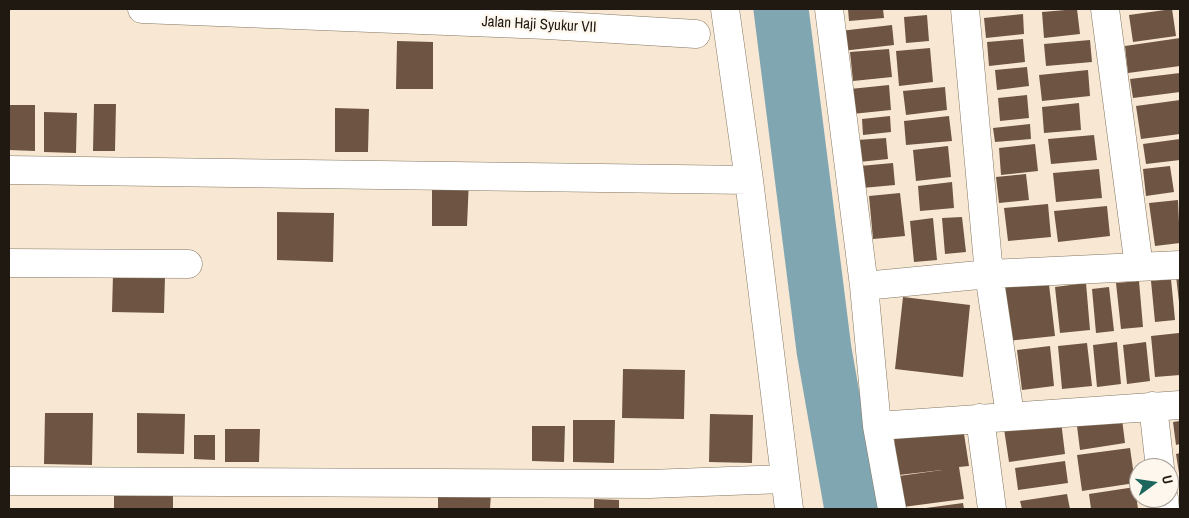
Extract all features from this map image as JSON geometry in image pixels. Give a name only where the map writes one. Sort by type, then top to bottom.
[{"type":"street","name":"Jalan Haji Syukur VII","points":[[142,9],[537,25],[696,34]]},
{"type":"street","points":[[725,9],[749,180],[789,509]]},
{"type":"street","points":[[829,9],[864,286],[878,426],[892,509]]},
{"type":"street","points":[[965,9],[989,274],[1010,415]]},
{"type":"street","points":[[1105,9],[1140,267]]},
{"type":"street","points":[[9,170],[749,180]]},
{"type":"street","points":[[9,263],[188,264]]},
{"type":"street","points":[[864,286],[989,274],[1180,265]]},
{"type":"street","points":[[878,426],[1010,415],[1180,405]]},
{"type":"street","points":[[1152,406],[1159,458]]},
{"type":"street","points":[[980,418],[992,509]]},
{"type":"street","points":[[9,481],[649,484],[784,479]]},
{"type":"building","points":[[848,9],[883,9],[884,18],[849,21]]},
{"type":"building","points":[[1077,9],[1080,34],[1044,38],[1042,12]]},
{"type":"building","points":[[1172,9],[1176,36],[1133,42],[1129,15]]},
{"type":"building","points":[[1023,14],[1024,34],[986,38],[984,18]]},
{"type":"building","points":[[927,15],[929,41],[906,43],[904,17]]},
{"type":"building","points":[[892,25],[894,45],[842,51],[840,31]]},
{"type":"building","points":[[1180,38],[1180,66],[1128,73],[1125,46]]},
{"type":"building","points":[[1023,39],[1025,62],[989,66],[987,42]]},
{"type":"building","points":[[1090,40],[1092,62],[1046,66],[1044,44]]},
{"type":"building","points":[[397,41],[433,42],[433,89],[396,89]]},
{"type":"building","points":[[930,48],[933,82],[899,86],[896,51]]},
{"type":"building","points":[[889,49],[892,77],[853,81],[850,52]]},
{"type":"building","points":[[1027,67],[1029,86],[997,90],[995,70]]},
{"type":"building","points":[[1088,70],[1090,96],[1042,101],[1039,75]]},
{"type":"building","points":[[1180,73],[1180,92],[1133,98],[1130,79]]},
{"type":"building","points":[[889,85],[891,110],[852,114],[850,89]]},
{"type":"building","points":[[945,87],[947,110],[906,115],[903,91]]},
{"type":"building","points":[[1027,95],[1029,118],[1000,121],[998,98]]},
{"type":"building","points":[[1180,100],[1180,134],[1141,139],[1136,106]]},
{"type":"building","points":[[1079,103],[1081,130],[1044,133],[1042,107]]},
{"type":"building","points":[[94,104],[116,104],[115,151],[93,151]]},
{"type":"building","points":[[9,105],[35,105],[35,151],[9,150]]},
{"type":"building","points":[[335,108],[369,109],[368,152],[335,152]]},
{"type":"building","points":[[44,112],[77,113],[76,153],[44,152]]},
{"type":"building","points":[[890,116],[891,132],[863,135],[862,119]]},
{"type":"building","points":[[949,116],[952,141],[906,145],[904,121]]},
{"type":"building","points":[[1030,124],[1031,139],[995,142],[993,128]]},
{"type":"building","points":[[1094,135],[1097,160],[1051,164],[1048,139]]},
{"type":"building","points":[[886,138],[888,159],[859,162],[857,140]]},
{"type":"building","points":[[1180,139],[1180,160],[1146,164],[1143,144]]},
{"type":"building","points":[[1035,144],[1038,171],[1001,175],[999,148]]},
{"type":"building","points":[[948,146],[951,177],[916,181],[913,150]]},
{"type":"building","points":[[893,163],[895,185],[862,188],[860,166]]},
{"type":"building","points":[[1170,166],[1174,192],[1146,196],[1143,169]]},
{"type":"building","points":[[1099,169],[1102,198],[1056,202],[1053,173]]},
{"type":"building","points":[[1026,174],[1029,200],[999,203],[996,177]]},
{"type":"building","points":[[432,178],[469,179],[467,226],[432,226]]},
{"type":"building","points":[[952,182],[954,208],[920,211],[918,186]]},
{"type":"building","points":[[900,193],[905,236],[873,239],[869,196]]},
{"type":"building","points":[[1178,200],[1180,243],[1155,246],[1149,203]]},
{"type":"building","points":[[1048,204],[1051,237],[1008,241],[1004,208]]},
{"type":"building","points":[[1107,206],[1110,236],[1058,242],[1054,211]]},
{"type":"building","points":[[277,212],[334,213],[333,262],[277,260]]},
{"type":"building","points":[[962,217],[966,252],[945,254],[942,218]]},
{"type":"building","points":[[933,218],[937,260],[914,262],[910,221]]},
{"type":"building","points":[[113,274],[165,276],[164,313],[112,312]]},
{"type":"building","points":[[1180,275],[1180,302],[1179,302],[1176,276]]},
{"type":"building","points":[[1048,276],[1055,336],[1007,341],[1001,281]]},
{"type":"building","points":[[1171,279],[1175,320],[1155,322],[1151,281]]},
{"type":"building","points":[[1139,281],[1143,327],[1121,329],[1116,283]]},
{"type":"building","points":[[1086,283],[1090,330],[1060,333],[1055,287]]},
{"type":"building","points":[[1109,287],[1114,331],[1096,333],[1092,289]]},
{"type":"building","points":[[903,297],[970,305],[963,377],[895,369]]},
{"type":"building","points":[[1179,333],[1180,375],[1155,377],[1151,336]]},
{"type":"building","points":[[1117,342],[1121,384],[1097,387],[1093,345]]},
{"type":"building","points":[[1146,342],[1150,381],[1127,384],[1123,345]]},
{"type":"building","points":[[1087,343],[1092,386],[1062,389],[1058,346]]},
{"type":"building","points":[[1050,346],[1054,386],[1022,390],[1017,350]]},
{"type":"building","points":[[623,369],[685,370],[684,419],[622,418]]},
{"type":"building","points":[[1121,411],[1125,443],[1080,450],[1076,418]]},
{"type":"building","points":[[45,413],[93,413],[92,465],[44,464]]},
{"type":"building","points":[[137,413],[185,414],[184,454],[137,453]]},
{"type":"building","points":[[710,414],[753,415],[752,463],[709,462]]},
{"type":"building","points":[[573,420],[615,420],[614,463],[573,462]]},
{"type":"building","points":[[962,421],[969,466],[959,467],[964,499],[903,507],[899,476],[942,470],[899,475],[893,431]]},
{"type":"building","points":[[1061,421],[1065,454],[1009,462],[1004,429]]},
{"type":"building","points":[[1180,421],[1180,444],[1176,445],[1173,422]]},
{"type":"building","points":[[532,426],[565,426],[564,462],[532,461]]},
{"type":"building","points":[[225,429],[260,429],[259,462],[225,462]]},
{"type":"building","points":[[194,435],[215,435],[215,460],[194,459]]},
{"type":"building","points":[[1130,448],[1131,458],[1129,458],[1129,484],[1082,491],[1077,455]]},
{"type":"building","points":[[1180,453],[1180,473],[1179,458],[1177,458],[1176,454]]},
{"type":"building","points":[[1065,461],[1068,483],[1018,490],[1015,468]]},
{"type":"building","points":[[114,487],[173,488],[173,509],[114,509]]},
{"type":"building","points":[[1129,488],[1129,508],[1138,509],[1091,509],[1089,494]]},
{"type":"building","points":[[438,492],[491,493],[490,509],[438,509]]},
{"type":"building","points":[[1067,494],[1070,509],[1022,509],[1020,501]]},
{"type":"building","points":[[594,499],[619,500],[619,509],[594,509]]},
{"type":"building","points":[[963,503],[964,509],[926,509],[926,508]]},
{"type":"waterway","points":[[781,9],[824,350],[852,509]]}]
